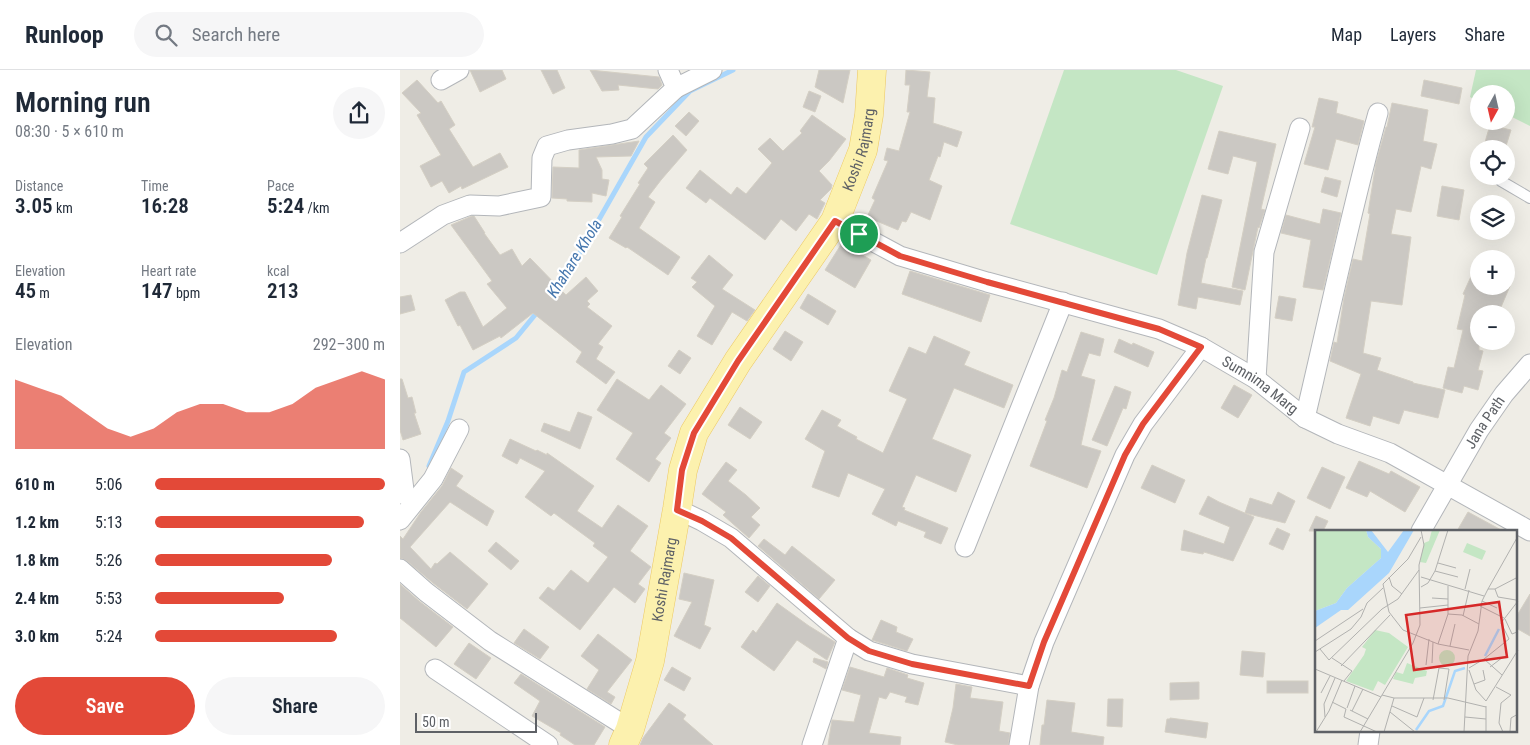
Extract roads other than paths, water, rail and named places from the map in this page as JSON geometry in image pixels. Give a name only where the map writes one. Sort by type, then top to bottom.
[{"type":"main road","name":"Koshi Rajmarg","points":[[626,737],[650,661],[677,510],[682,470],[694,433],[738,361],[835,221],[863,150],[869,115],[872,70]]},
{"type":"street","points":[[441,80],[459,70]]},
{"type":"street","points":[[668,70],[676,88]]},
{"type":"street","points":[[400,244],[444,215],[470,205],[499,206],[541,197],[542,158],[547,146],[568,140],[612,134],[632,129],[676,88],[712,70]]},
{"type":"street","points":[[1305,418],[1358,186],[1378,113]]},
{"type":"street","points":[[1256,379],[1264,252],[1300,128]]},
{"type":"street","name":"Sumnima Marg","points":[[835,221],[900,256],[1159,329],[1201,347],[1256,379],[1305,418],[1338,434],[1390,453],[1530,531]]},
{"type":"street","points":[[965,547],[1063,302]]},
{"type":"street","points":[[1019,745],[1029,686],[1044,642],[1125,455],[1143,424],[1201,347]]},
{"type":"street","name":"Jana Path","points":[[1422,530],[1479,430],[1504,394],[1530,364]]},
{"type":"street","points":[[400,520],[433,479],[459,428]]},
{"type":"street","points":[[400,458],[404,490],[400,494]]},
{"type":"street","points":[[677,510],[702,521],[731,538],[848,638],[869,651],[912,664],[1029,686]]},
{"type":"street","points":[[400,569],[426,592],[490,641],[626,737]]},
{"type":"street","points":[[812,745],[848,638]]},
{"type":"street","points":[[435,669],[548,745]]},
{"type":"street","points":[[1368,745],[1370,732]]},
{"type":"lane","points":[[1508,185],[1530,198]]},
{"type":"waterway","name":"Khahare Khola","points":[[554,292],[562,283],[646,137],[690,91],[733,70]]},
{"type":"waterway","name":"Khahare Khola","points":[[429,466],[448,421],[464,372],[516,338],[539,310]]}]
